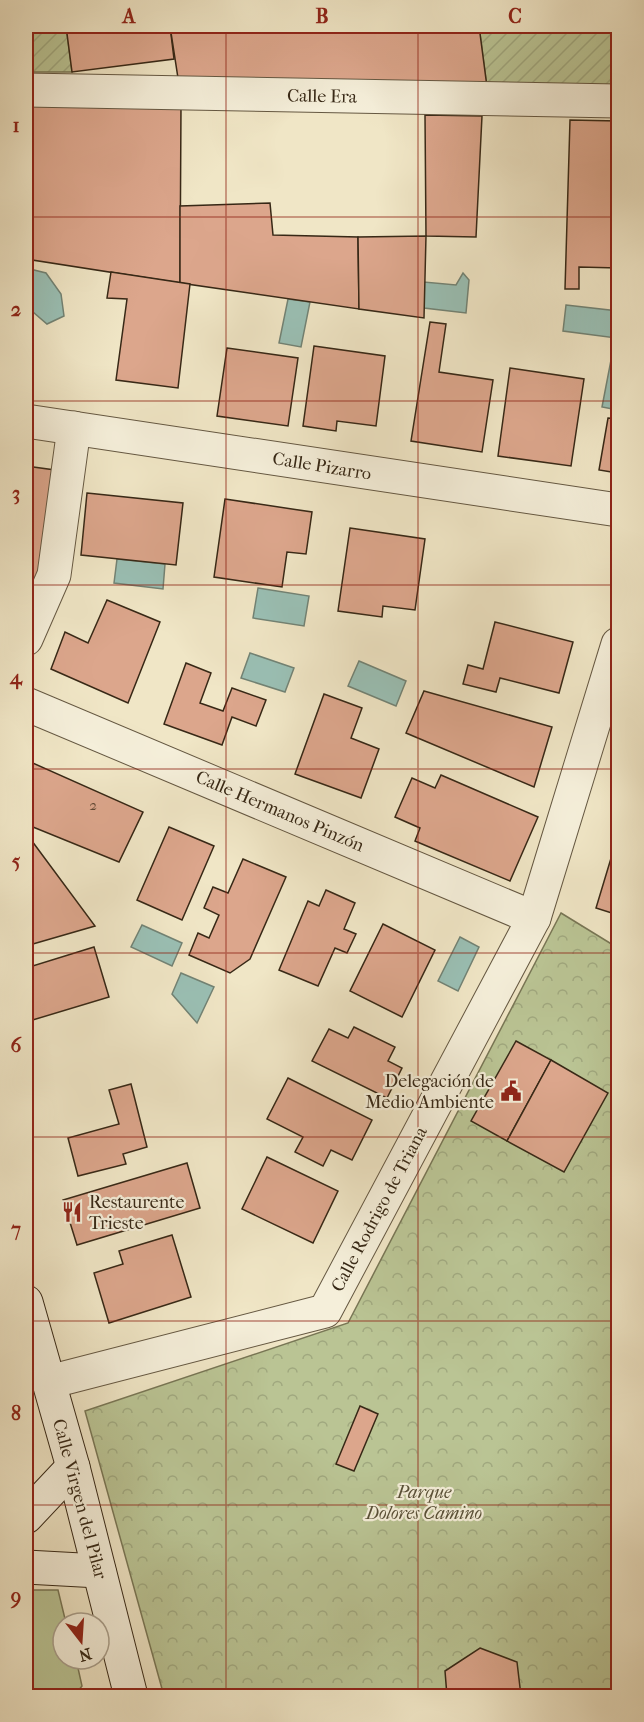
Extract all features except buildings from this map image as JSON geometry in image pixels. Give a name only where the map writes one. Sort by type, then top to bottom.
[{"type":"street","name":"Calle Era","points":[[26,90],[618,101]]},
{"type":"street","name":"Calle Pizarro","points":[[26,421],[618,510]]},
{"type":"street","points":[[26,639],[54,575],[74,428]]},
{"type":"street","name":"Calle Rodrigo de Triana","points":[[49,1382],[325,1311],[534,918],[618,644]]},
{"type":"street","name":"Calle Hermanos Pinzón","points":[[26,704],[534,918]]},
{"type":"street","name":"Calle Virgen del Pilar","points":[[26,1302],[73,1467],[131,1696]]},
{"type":"street","points":[[26,1517],[73,1467]]},
{"type":"street","points":[[26,1567],[99,1571]]},
{"type":"green space","points":[[26,26],[66,26],[72,72],[26,72]]},
{"type":"green space","points":[[479,26],[618,26],[618,86],[487,87]]},
{"type":"green space","name":"Parque Dolores Camino","points":[[561,913],[618,948],[618,1696],[164,1696],[85,1411],[348,1323]]},
{"type":"green space","points":[[26,1590],[58,1590],[63,1611],[51,1611],[51,1671],[79,1671],[82,1686],[74,1696],[26,1696]]},
{"type":"water","points":[[26,268],[46,273],[61,294],[64,316],[47,324],[26,306]]},
{"type":"water","points":[[463,273],[469,280],[466,313],[424,308],[424,282],[456,285]]},
{"type":"water","points":[[288,299],[310,302],[301,347],[279,343]]},
{"type":"water","points":[[566,305],[618,311],[616,338],[563,331]]},
{"type":"water","points":[[611,360],[618,361],[618,410],[602,407]]},
{"type":"water","points":[[117,559],[165,564],[163,589],[114,583]]},
{"type":"water","points":[[258,588],[309,596],[304,626],[253,618]]},
{"type":"water","points":[[250,653],[294,668],[285,692],[241,678]]},
{"type":"water","points":[[359,661],[406,681],[396,706],[348,686]]},
{"type":"water","points":[[142,925],[182,943],[172,966],[131,947]]},
{"type":"water","points":[[460,937],[479,947],[458,991],[438,981]]},
{"type":"water","points":[[181,973],[214,987],[197,1023],[172,994]]},
{"type":"place","name":"Delegación de Medio Ambiente","points":[[511,1091]]},
{"type":"place","name":"Restaurente Trieste","points":[[72,1212]]}]
